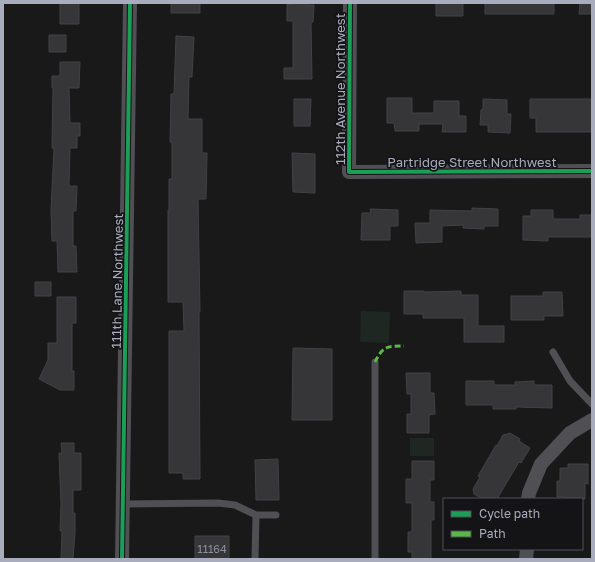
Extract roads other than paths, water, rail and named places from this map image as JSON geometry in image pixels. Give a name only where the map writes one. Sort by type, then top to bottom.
[{"type":"street","name":"111th Lane Northwest","points":[[122,559],[130,3]]},
{"type":"street","name":"112th Avenue Northwest","points":[[350,3],[349,172],[353,172]]},
{"type":"street","name":"Partridge Street Northwest","points":[[353,172],[592,171]]},
{"type":"street","points":[[528,498],[528,493],[541,464],[570,433],[592,420]]},
{"type":"lane","points":[[553,352],[570,381],[592,404]]},
{"type":"lane","points":[[375,362],[375,559]]},
{"type":"lane","points":[[123,504],[218,503],[235,505],[256,515],[276,515]]},
{"type":"lane","points":[[256,515],[256,559]]}]
